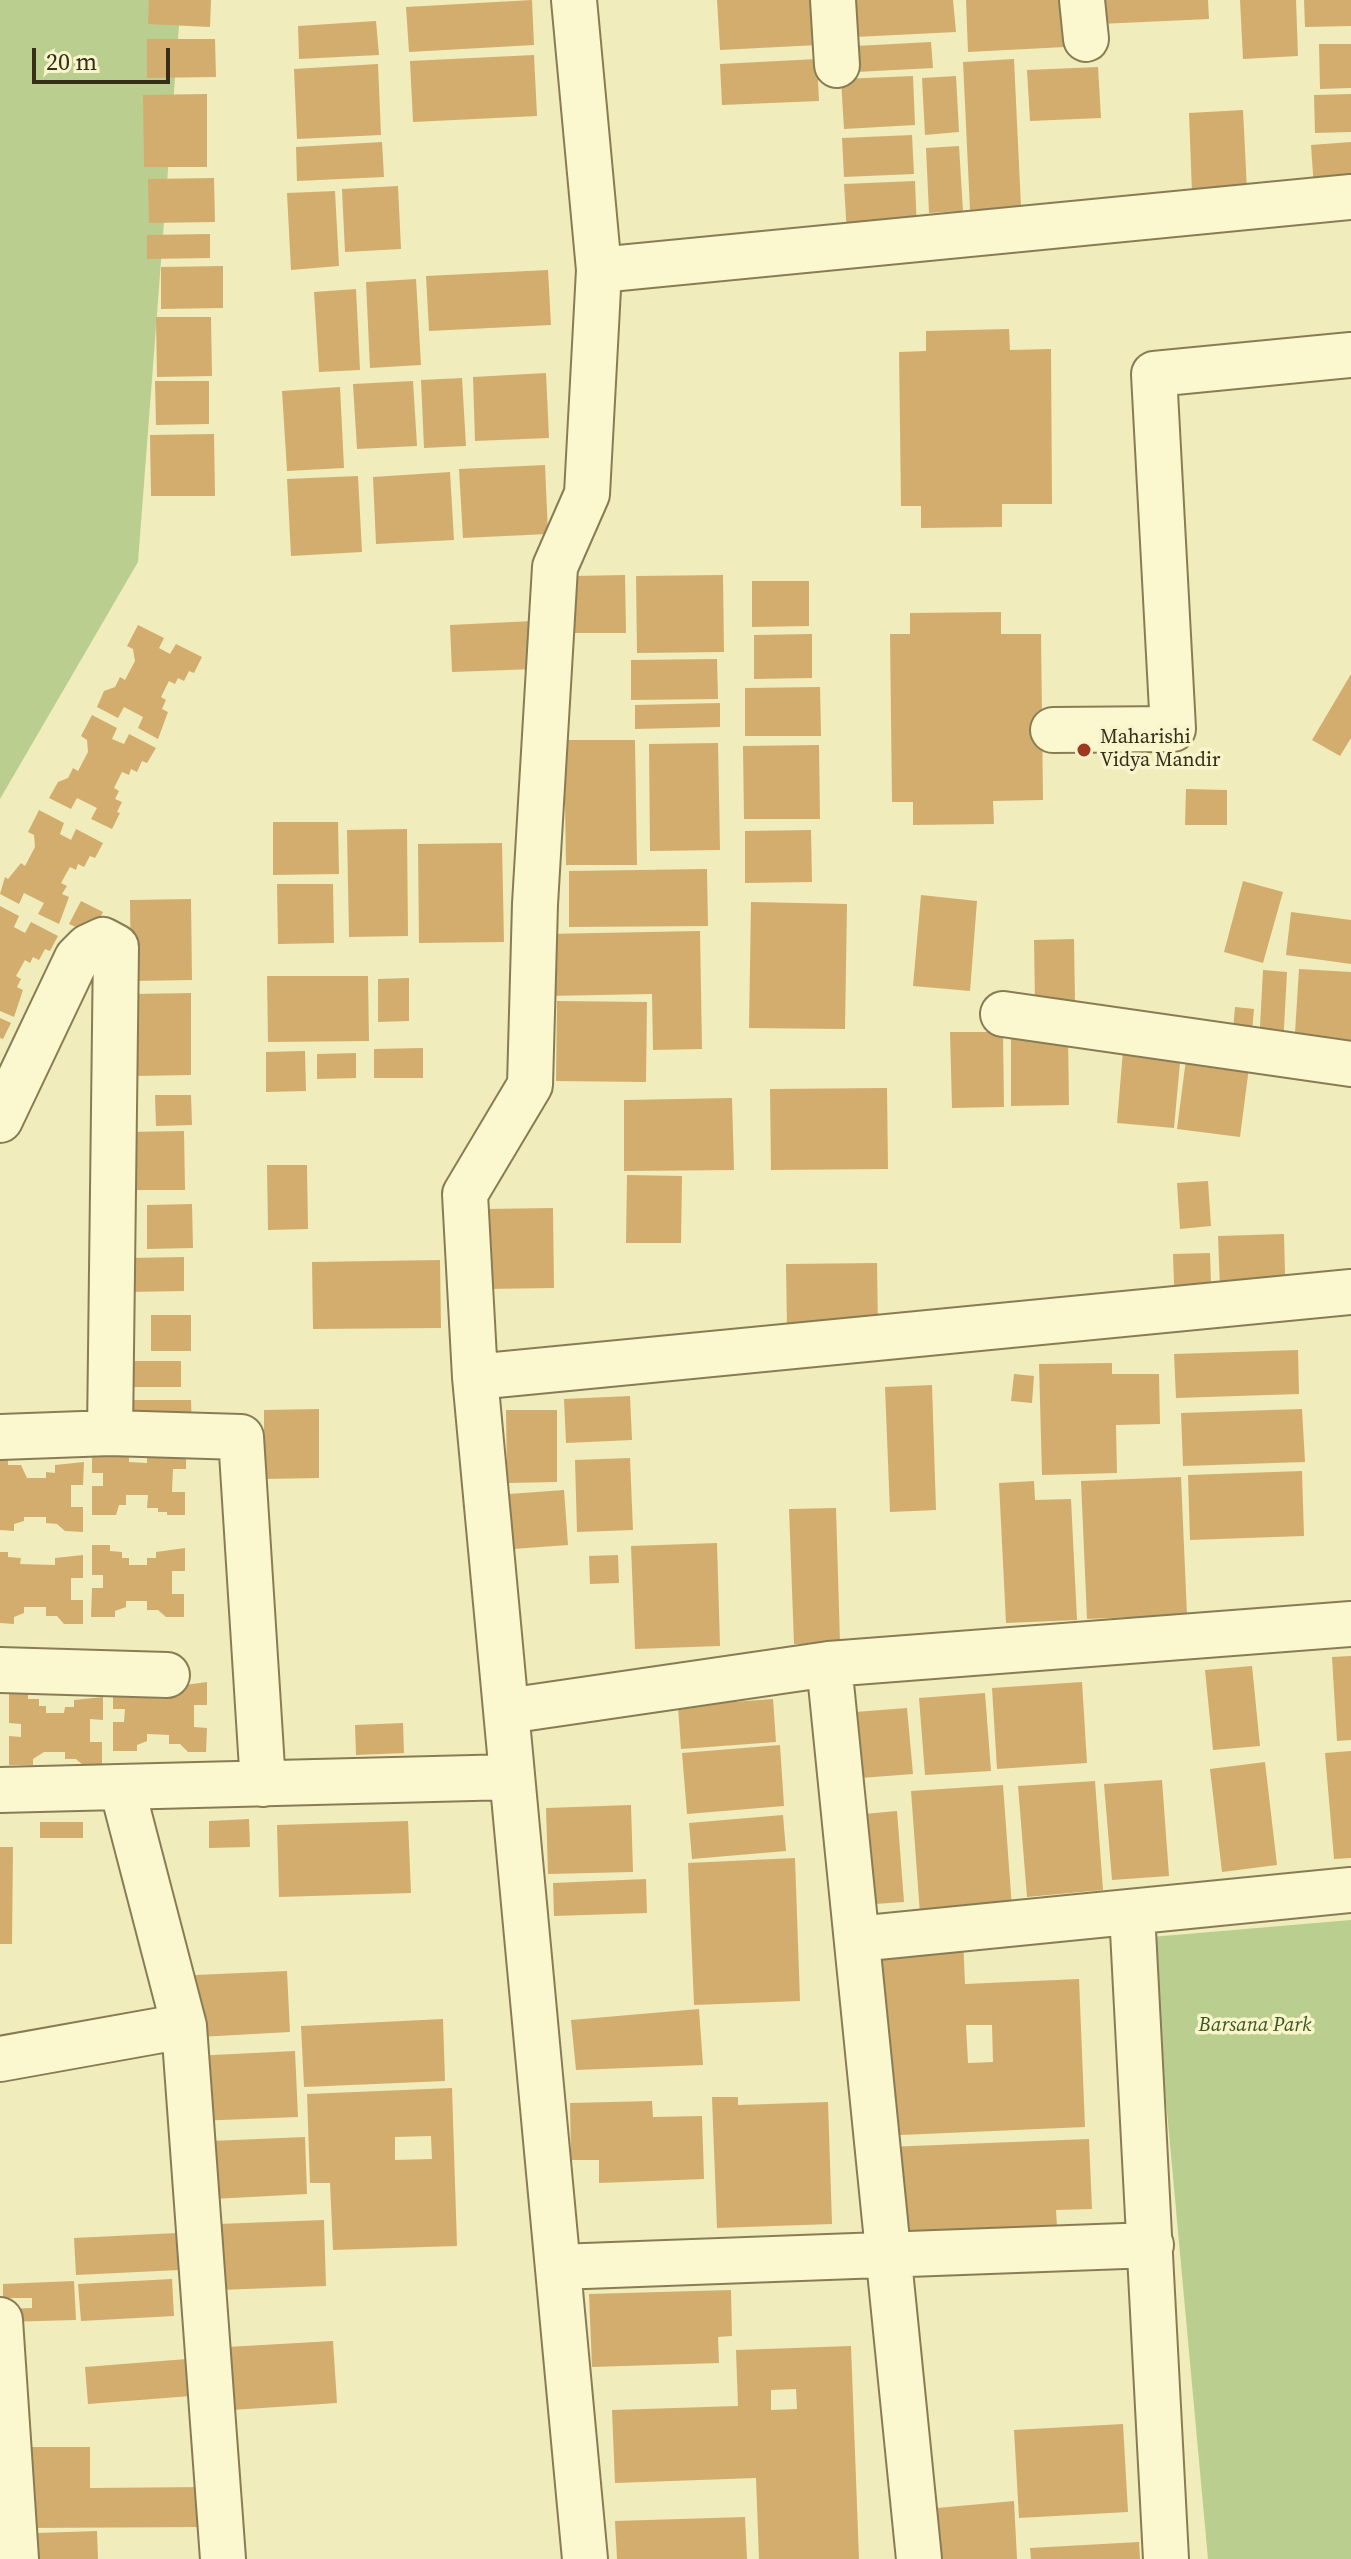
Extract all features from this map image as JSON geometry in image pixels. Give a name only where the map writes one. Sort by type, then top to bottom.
[{"type":"street","points":[[574,0],[599,270],[587,494],[555,567],[535,904],[530,1085],[465,1194],[475,1377],[585,2559]]},
{"type":"street","points":[[833,0],[837,65]]},
{"type":"street","points":[[599,270],[1351,197]]},
{"type":"street","points":[[1053,730],[1173,729],[1154,374],[1351,355]]},
{"type":"street","points":[[0,1120],[77,958],[88,947],[103,940],[116,947],[110,1433]]},
{"type":"street","points":[[1003,1014],[1351,1064]]},
{"type":"street","points":[[475,1377],[1351,1292]]},
{"type":"street","points":[[0,1437],[110,1433],[241,1437],[263,1784]]},
{"type":"street","points":[[507,1711],[829,1664],[1351,1624]]},
{"type":"street","points":[[829,1664],[919,2559]]},
{"type":"street","points":[[0,1670],[167,1675]]},
{"type":"street","points":[[0,1790],[512,1777]]},
{"type":"street","points":[[122,1788],[184,2026],[223,2559]]},
{"type":"street","points":[[857,1939],[1351,1890]]},
{"type":"street","points":[[1132,1912],[1166,2559]]},
{"type":"street","points":[[0,2059],[184,2026]]},
{"type":"street","points":[[558,2267],[1151,2245]]},
{"type":"street","points":[[0,2320],[16,2559]]},
{"type":"green space","points":[[0,0],[181,0],[138,562],[0,799]]},
{"type":"green space","name":"Barsana Park","points":[[1351,1920],[1351,2559],[1208,2559],[1151,1937]]},
{"type":"building","points":[[149,0],[211,0],[210,27],[148,24]]},
{"type":"building","points":[[532,0],[534,45],[409,52],[406,7]]},
{"type":"building","points":[[717,0],[815,0],[818,45],[720,50]]},
{"type":"building","points":[[853,0],[953,0],[956,32],[855,37]]},
{"type":"building","points":[[966,0],[1063,0],[1065,47],[968,52]]},
{"type":"building","points":[[1098,0],[1208,0],[1209,19],[1099,24]]},
{"type":"building","points":[[1240,0],[1296,0],[1298,56],[1243,59]]},
{"type":"building","points":[[1304,0],[1351,0],[1351,26],[1305,27]]},
{"type":"building","points":[[376,21],[379,55],[299,59],[298,26]]},
{"type":"building","points":[[147,39],[215,39],[216,77],[147,78]]},
{"type":"building","points":[[931,42],[933,68],[856,72],[855,46]]},
{"type":"building","points":[[1319,44],[1351,44],[1351,88],[1320,89]]},
{"type":"building","points":[[534,55],[537,116],[413,122],[410,61]]},
{"type":"building","points":[[817,59],[819,101],[722,105],[720,64]]},
{"type":"building","points":[[1014,59],[1021,207],[970,210],[963,62]]},
{"type":"building","points":[[378,64],[381,135],[297,139],[294,69]]},
{"type":"building","points":[[1098,67],[1101,118],[1030,121],[1027,70]]},
{"type":"building","points":[[913,76],[915,125],[844,129],[841,79]]},
{"type":"building","points":[[956,76],[959,132],[925,135],[922,78]]},
{"type":"building","points":[[207,94],[207,167],[144,167],[143,95]]},
{"type":"building","points":[[1351,94],[1351,132],[1315,133],[1314,95]]},
{"type":"building","points":[[1243,110],[1247,190],[1192,193],[1189,113]]},
{"type":"building","points":[[912,135],[914,174],[844,177],[842,138]]},
{"type":"building","points":[[382,142],[384,177],[297,181],[296,147]]},
{"type":"building","points":[[1351,142],[1351,187],[1314,189],[1311,145]]},
{"type":"building","points":[[959,146],[963,211],[929,213],[926,148]]},
{"type":"building","points":[[214,178],[215,222],[149,223],[148,179]]},
{"type":"building","points":[[915,181],[917,231],[847,235],[844,184]]},
{"type":"building","points":[[398,186],[401,249],[345,252],[342,189]]},
{"type":"building","points":[[335,191],[339,266],[291,270],[287,193]]},
{"type":"building","points":[[210,234],[210,258],[147,259],[147,235]]},
{"type":"building","points":[[223,266],[223,308],[161,309],[161,267]]},
{"type":"building","points":[[548,270],[551,325],[429,331],[426,276]]},
{"type":"building","points":[[416,279],[421,365],[370,368],[366,282]]},
{"type":"building","points":[[356,289],[360,370],[319,372],[314,292]]},
{"type":"building","points":[[156,317],[211,317],[212,376],[157,377]]},
{"type":"building","points":[[1009,329],[1010,350],[1051,349],[1052,504],[1002,504],[1002,527],[921,528],[921,506],[901,506],[899,352],[926,351],[926,331]]},
{"type":"building","points":[[546,373],[549,438],[475,441],[473,377]]},
{"type":"building","points":[[462,378],[466,446],[424,448],[421,380]]},
{"type":"building","points":[[155,381],[209,381],[209,424],[156,425]]},
{"type":"building","points":[[413,381],[417,446],[357,449],[353,384]]},
{"type":"building","points":[[340,387],[344,468],[287,471],[282,391]]},
{"type":"building","points":[[214,434],[215,496],[151,496],[150,435]]},
{"type":"building","points":[[545,465],[548,534],[463,538],[459,469]]},
{"type":"building","points":[[450,472],[454,540],[376,544],[373,477]]},
{"type":"building","points":[[358,476],[362,552],[291,556],[287,479]]},
{"type":"building","points":[[625,575],[626,633],[573,633],[573,576]]},
{"type":"building","points":[[723,575],[724,652],[637,653],[636,576]]},
{"type":"building","points":[[752,581],[809,581],[809,626],[752,627]]},
{"type":"building","points":[[1001,612],[1001,634],[1041,634],[1043,800],[993,801],[994,824],[913,825],[913,802],[892,802],[890,634],[910,634],[910,613]]},
{"type":"building","points":[[533,621],[535,669],[452,672],[450,625]]},
{"type":"building","points":[[138,625],[164,638],[159,648],[170,654],[176,644],[202,657],[194,673],[189,671],[184,681],[178,678],[175,684],[169,681],[161,697],[166,700],[162,709],[168,712],[158,739],[138,728],[143,717],[124,707],[118,718],[97,707],[104,691],[115,687],[120,677],[125,680],[135,661],[133,649],[127,646]]},
{"type":"building","points":[[812,634],[812,678],[754,679],[754,635]]},
{"type":"building","points":[[717,659],[718,699],[631,700],[631,660]]},
{"type":"building","points":[[1351,674],[1351,738],[1340,756],[1312,740]]},
{"type":"building","points":[[820,687],[821,736],[745,736],[745,688]]},
{"type":"building","points":[[720,703],[720,727],[635,729],[635,705]]},
{"type":"building","points":[[92,715],[117,728],[112,739],[124,744],[129,734],[156,748],[147,763],[142,761],[137,772],[131,769],[129,775],[122,772],[114,788],[119,791],[115,799],[122,802],[112,829],[91,819],[97,808],[77,798],[71,809],[49,798],[58,782],[68,778],[73,768],[78,771],[88,752],[87,740],[81,736]]},
{"type":"building","points":[[564,740],[635,740],[637,865],[566,865]]},
{"type":"building","points":[[718,743],[720,850],[650,851],[649,744]]},
{"type":"building","points":[[819,745],[820,819],[744,819],[743,746]]},
{"type":"building","points":[[1186,789],[1227,790],[1227,825],[1185,825]]},
{"type":"building","points":[[39,810],[64,823],[60,834],[71,840],[76,829],[103,843],[95,858],[90,856],[84,867],[78,864],[76,870],[70,867],[61,883],[67,886],[62,894],[69,897],[59,924],[38,914],[44,903],[24,893],[19,904],[0,894],[5,877],[8,879],[21,863],[25,866],[35,847],[34,835],[28,832]]},
{"type":"building","points":[[273,822],[338,822],[339,874],[273,875]]},
{"type":"building","points":[[407,829],[408,936],[349,937],[347,830]]},
{"type":"building","points":[[811,830],[812,882],[745,883],[745,831]]},
{"type":"building","points":[[502,843],[504,942],[419,943],[418,844]]},
{"type":"building","points":[[707,869],[708,926],[569,927],[569,871]]},
{"type":"building","points":[[1243,881],[1283,892],[1263,963],[1224,952]]},
{"type":"building","points":[[277,884],[333,884],[334,943],[278,944]]},
{"type":"building","points":[[921,895],[977,901],[970,991],[913,986]]},
{"type":"building","points":[[191,899],[192,980],[131,981],[130,900]]},
{"type":"building","points":[[81,901],[103,912],[92,934],[69,924]]},
{"type":"building","points":[[751,902],[847,904],[845,1029],[749,1028]]},
{"type":"building","points":[[0,906],[19,916],[14,927],[25,933],[31,922],[58,936],[50,951],[45,949],[39,960],[33,957],[30,963],[25,960],[16,976],[21,979],[17,987],[23,990],[14,1017],[0,1011]]},
{"type":"building","points":[[1291,912],[1351,920],[1351,964],[1286,955]]},
{"type":"building","points":[[700,931],[702,1049],[653,1050],[652,994],[546,996],[545,934]]},
{"type":"building","points":[[1074,939],[1075,1002],[1035,1003],[1034,940]]},
{"type":"building","points":[[1299,969],[1351,972],[1351,1053],[1294,1049]]},
{"type":"building","points":[[1263,970],[1287,972],[1283,1046],[1259,1045]]},
{"type":"building","points":[[267,976],[368,976],[369,1041],[268,1042]]},
{"type":"building","points":[[409,978],[409,1021],[378,1022],[378,979]]},
{"type":"building","points":[[191,993],[191,1075],[135,1076],[134,994]]},
{"type":"building","points":[[557,1001],[647,1002],[646,1082],[556,1081]]},
{"type":"building","points":[[1235,1007],[1254,1009],[1251,1043],[1232,1042]]},
{"type":"building","points":[[0,1018],[11,1023],[3,1039],[0,1038]]},
{"type":"building","points":[[1125,1026],[1183,1030],[1174,1128],[1117,1123]]},
{"type":"building","points":[[950,1032],[1003,1032],[1004,1107],[952,1108]]},
{"type":"building","points":[[1068,1033],[1069,1105],[1011,1106],[1011,1034]]},
{"type":"building","points":[[1188,1044],[1251,1052],[1240,1137],[1177,1129]]},
{"type":"building","points":[[423,1048],[423,1078],[374,1078],[374,1049]]},
{"type":"building","points":[[305,1051],[306,1091],[266,1092],[266,1052]]},
{"type":"building","points":[[356,1053],[356,1078],[317,1079],[317,1054]]},
{"type":"building","points":[[887,1088],[888,1169],[771,1170],[770,1089]]},
{"type":"building","points":[[155,1095],[191,1095],[192,1125],[156,1126]]},
{"type":"building","points":[[732,1098],[734,1170],[624,1171],[624,1100]]},
{"type":"building","points":[[184,1131],[185,1190],[126,1190],[126,1132]]},
{"type":"building","points":[[267,1165],[307,1165],[308,1229],[268,1230]]},
{"type":"building","points":[[627,1175],[682,1176],[681,1243],[626,1243]]},
{"type":"building","points":[[1208,1181],[1211,1226],[1180,1229],[1177,1183]]},
{"type":"building","points":[[192,1204],[193,1248],[147,1249],[147,1205]]},
{"type":"building","points":[[553,1208],[554,1288],[486,1289],[486,1209]]},
{"type":"building","points":[[1284,1234],[1286,1312],[1221,1315],[1218,1236]]},
{"type":"building","points":[[1210,1253],[1212,1315],[1175,1316],[1173,1254]]},
{"type":"building","points":[[184,1257],[184,1291],[129,1292],[129,1258]]},
{"type":"building","points":[[440,1260],[441,1328],[313,1329],[312,1262]]},
{"type":"building","points":[[877,1263],[878,1329],[787,1330],[786,1264]]},
{"type":"building","points":[[151,1315],[191,1315],[191,1351],[151,1351]]},
{"type":"building","points":[[1298,1350],[1299,1394],[1176,1398],[1174,1354]]},
{"type":"building","points":[[128,1361],[181,1361],[181,1387],[129,1387]]},
{"type":"building","points":[[1112,1363],[1112,1374],[1159,1374],[1160,1424],[1116,1425],[1117,1473],[1042,1475],[1039,1364]]},
{"type":"building","points":[[1014,1374],[1034,1376],[1032,1403],[1011,1401]]},
{"type":"building","points":[[932,1385],[936,1510],[890,1512],[885,1387]]},
{"type":"building","points":[[630,1396],[632,1440],[566,1443],[564,1399]]},
{"type":"building","points":[[128,1400],[191,1400],[192,1430],[129,1431]]},
{"type":"building","points":[[319,1409],[319,1478],[264,1479],[264,1410]]},
{"type":"building","points":[[1302,1409],[1305,1462],[1183,1466],[1181,1413]]},
{"type":"building","points":[[506,1410],[557,1410],[557,1482],[507,1483]]},
{"type":"building","points":[[92,1443],[122,1449],[122,1456],[129,1456],[129,1462],[147,1463],[147,1456],[186,1446],[186,1469],[173,1469],[172,1492],[185,1492],[185,1515],[167,1515],[167,1512],[158,1512],[158,1508],[147,1508],[148,1495],[126,1495],[126,1505],[119,1505],[116,1515],[92,1515],[92,1486],[103,1486],[103,1473],[92,1473]]},
{"type":"building","points":[[630,1458],[633,1530],[577,1532],[575,1460]]},
{"type":"building","points":[[0,1459],[8,1460],[8,1465],[21,1465],[27,1478],[46,1478],[46,1472],[55,1473],[55,1465],[84,1462],[83,1485],[71,1485],[71,1507],[83,1507],[83,1532],[65,1531],[57,1524],[46,1523],[46,1517],[24,1517],[24,1521],[14,1524],[14,1531],[0,1530]]},
{"type":"building","points":[[1302,1471],[1304,1536],[1190,1540],[1188,1475]]},
{"type":"building","points":[[1181,1477],[1187,1615],[1087,1619],[1081,1481]]},
{"type":"building","points":[[1034,1481],[1035,1500],[1071,1499],[1077,1620],[1006,1623],[999,1483]]},
{"type":"building","points":[[564,1490],[568,1545],[513,1549],[509,1494]]},
{"type":"building","points":[[836,1508],[840,1643],[794,1644],[789,1509]]},
{"type":"building","points":[[717,1543],[720,1646],[635,1649],[631,1546]]},
{"type":"building","points":[[92,1545],[110,1545],[110,1551],[122,1552],[122,1558],[129,1558],[129,1565],[147,1565],[147,1558],[156,1558],[156,1552],[185,1548],[185,1571],[172,1571],[172,1594],[184,1594],[184,1617],[166,1617],[158,1610],[147,1610],[147,1601],[126,1601],[126,1607],[115,1611],[115,1617],[91,1617],[92,1588],[103,1588],[103,1575],[92,1575]]},
{"type":"building","points":[[0,1552],[8,1552],[8,1557],[21,1558],[20,1564],[55,1565],[55,1558],[83,1555],[83,1578],[71,1578],[71,1600],[83,1600],[83,1624],[64,1624],[57,1616],[46,1616],[46,1607],[24,1607],[24,1613],[14,1617],[14,1624],[0,1623]]},
{"type":"building","points":[[618,1555],[619,1583],[590,1584],[589,1556]]},
{"type":"building","points":[[1351,1656],[1351,1740],[1337,1741],[1332,1657]]},
{"type":"building","points":[[1252,1666],[1260,1746],[1213,1750],[1205,1670]]},
{"type":"building","points":[[113,1679],[150,1692],[150,1698],[168,1699],[169,1693],[178,1686],[207,1682],[207,1705],[194,1705],[194,1727],[207,1728],[206,1752],[188,1752],[180,1744],[169,1744],[169,1735],[147,1734],[147,1741],[137,1745],[137,1751],[113,1751],[113,1722],[124,1722],[125,1709],[113,1709]]},
{"type":"building","points":[[1082,1682],[1087,1763],[997,1769],[992,1688]]},
{"type":"building","points":[[985,1693],[991,1771],[925,1775],[919,1698]]},
{"type":"building","points":[[9,1694],[28,1694],[28,1699],[39,1699],[39,1706],[46,1706],[46,1713],[64,1713],[65,1707],[74,1707],[74,1700],[103,1697],[103,1720],[90,1719],[90,1742],[102,1742],[102,1766],[84,1766],[76,1759],[65,1759],[65,1752],[44,1752],[33,1759],[33,1765],[9,1765],[9,1736],[21,1737],[21,1724],[9,1723]]},
{"type":"building","points":[[773,1699],[776,1742],[681,1749],[678,1706]]},
{"type":"building","points":[[907,1708],[913,1774],[834,1780],[829,1714]]},
{"type":"building","points":[[403,1723],[404,1753],[356,1755],[355,1725]]},
{"type":"building","points":[[780,1745],[784,1806],[687,1814],[682,1753]]},
{"type":"building","points":[[1351,1751],[1351,1858],[1334,1859],[1325,1753]]},
{"type":"building","points":[[1265,1762],[1277,1865],[1222,1872],[1210,1769]]},
{"type":"building","points":[[1162,1780],[1169,1876],[1112,1880],[1104,1784]]},
{"type":"building","points":[[1095,1781],[1103,1890],[1027,1897],[1018,1786]]},
{"type":"building","points":[[1003,1785],[1012,1908],[920,1914],[911,1791]]},
{"type":"building","points":[[631,1805],[633,1872],[548,1874],[546,1808]]},
{"type":"building","points":[[897,1811],[904,1902],[860,1905],[853,1815]]},
{"type":"building","points":[[783,1815],[786,1851],[692,1859],[689,1823]]},
{"type":"building","points":[[249,1819],[250,1847],[209,1848],[209,1821]]},
{"type":"building","points":[[408,1821],[411,1893],[279,1897],[277,1825]]},
{"type":"building","points":[[40,1822],[83,1822],[83,1838],[40,1838]]},
{"type":"building","points":[[0,1847],[13,1847],[12,1944],[0,1944]]},
{"type":"building","points":[[795,1858],[800,2001],[694,2005],[688,1863]]},
{"type":"building","points":[[646,1879],[647,1913],[554,1916],[553,1883]]},
{"type":"building","points":[[963,1937],[965,1984],[1079,1979],[1085,2127],[878,2136],[871,1941]],"holes":[[[966,2025],[992,2025],[993,2062],[968,2063]]]},
{"type":"building","points":[[287,1971],[290,2032],[199,2037],[195,1975]]},
{"type":"building","points":[[699,2009],[703,2065],[576,2070],[571,2020]]},
{"type":"building","points":[[443,2019],[445,2081],[304,2087],[301,2026]]},
{"type":"building","points":[[295,2051],[298,2117],[196,2121],[193,2056]]},
{"type":"building","points":[[452,2088],[457,2246],[333,2250],[330,2183],[310,2183],[307,2094]],"holes":[[[431,2136],[432,2159],[395,2160],[395,2137]]]},
{"type":"building","points":[[712,2097],[738,2097],[738,2105],[828,2102],[832,2224],[717,2228]]},
{"type":"building","points":[[652,2101],[653,2117],[702,2116],[704,2179],[599,2183],[599,2160],[571,2160],[570,2103]]},
{"type":"building","points":[[305,2137],[307,2194],[213,2199],[210,2141]]},
{"type":"building","points":[[1089,2139],[1092,2209],[1056,2210],[1057,2226],[890,2233],[887,2147]]},
{"type":"building","points":[[324,2220],[326,2286],[220,2290],[218,2224]]},
{"type":"building","points":[[177,2233],[179,2270],[76,2275],[74,2238]]},
{"type":"building","points":[[172,2279],[174,2316],[81,2321],[78,2284]]},
{"type":"building","points":[[74,2281],[76,2320],[3,2322],[3,2309],[32,2308],[32,2298],[3,2298],[3,2284]]},
{"type":"building","points":[[731,2290],[732,2336],[718,2337],[719,2363],[592,2367],[589,2294]]},
{"type":"building","points":[[333,2341],[337,2403],[232,2410],[227,2347]]},
{"type":"building","points":[[851,2346],[859,2559],[759,2559],[756,2478],[615,2483],[612,2410],[738,2406],[736,2350]],"holes":[[[796,2389],[797,2409],[771,2410],[771,2390]]]},
{"type":"building","points":[[187,2359],[191,2396],[88,2404],[85,2367]]},
{"type":"building","points":[[1123,2424],[1128,2512],[1019,2518],[1014,2430]]},
{"type":"building","points":[[23,2447],[90,2447],[90,2488],[204,2487],[204,2527],[24,2528]]},
{"type":"building","points":[[1014,2501],[1017,2559],[928,2559],[926,2509]]},
{"type":"building","points":[[745,2517],[747,2559],[617,2559],[615,2521]]},
{"type":"building","points":[[97,2531],[98,2559],[38,2559],[37,2533]]},
{"type":"building","points":[[1139,2542],[1140,2559],[1031,2559],[1030,2548]]},
{"type":"place","name":"Maharishi Vidya Mandir","points":[[1084,750]]}]
